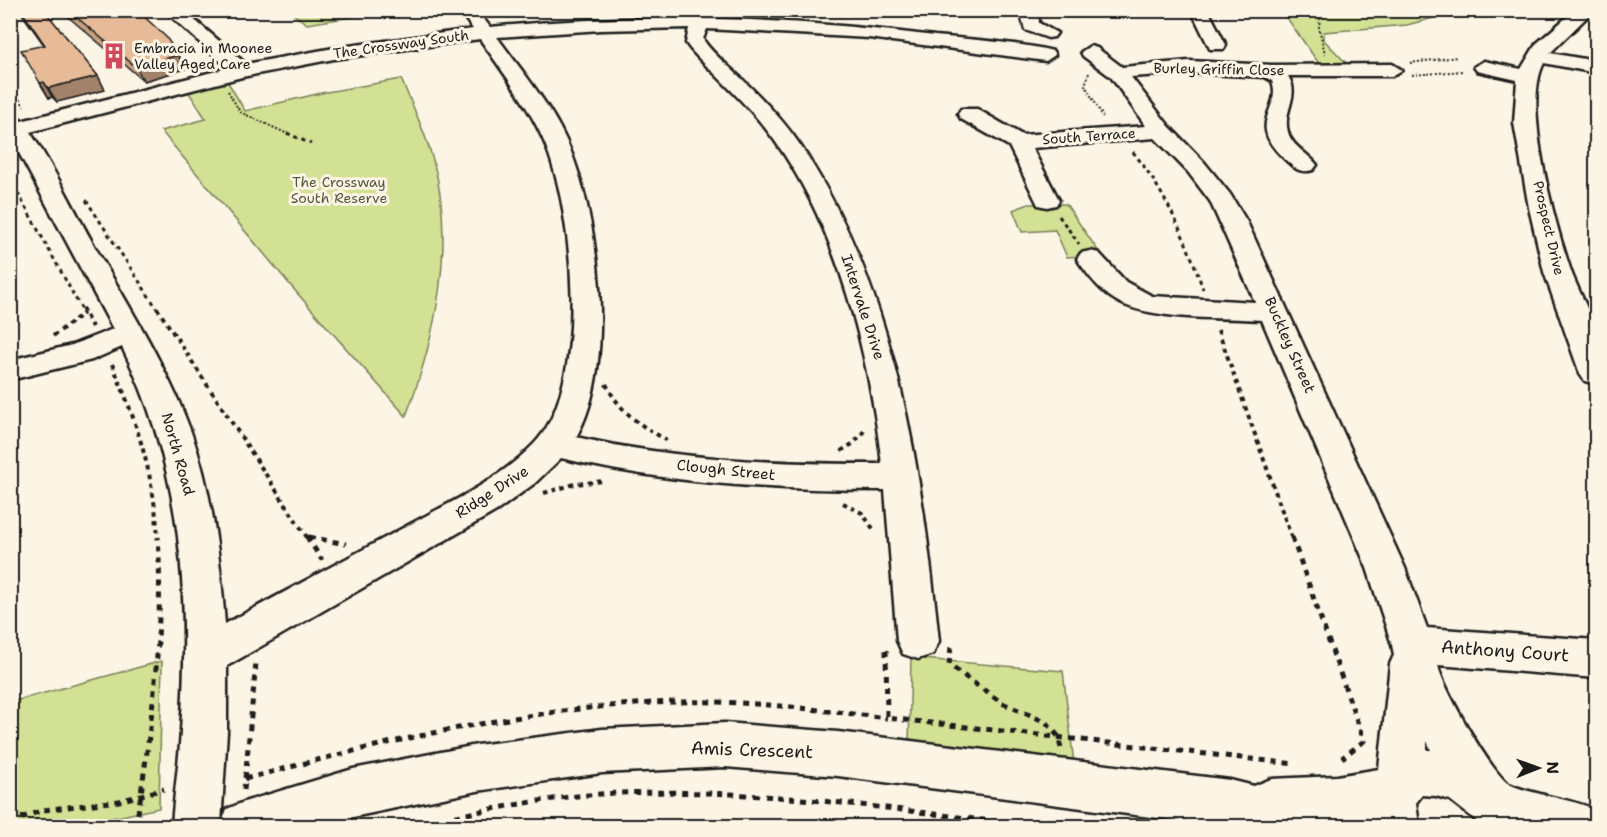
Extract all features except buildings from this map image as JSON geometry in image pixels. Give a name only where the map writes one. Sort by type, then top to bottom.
[{"type":"street","points":[[172,10],[243,71]]},
{"type":"street","name":"Buckley Street","points":[[1029,10],[1030,26],[1066,47],[1161,131],[1196,167],[1221,199],[1246,245],[1386,568],[1413,645],[1419,680],[1456,751],[1500,810]]},
{"type":"street","points":[[1199,10],[1217,45]]},
{"type":"street","points":[[1533,66],[1543,48],[1586,10]]},
{"type":"street","name":"The Crossway South","points":[[21,125],[219,76],[377,46],[476,21],[648,16],[700,22],[831,19],[1007,51],[1066,47]]},
{"type":"street","name":"Ridge Drive","points":[[204,657],[485,500],[565,447],[585,351],[585,278],[570,179],[554,138],[476,21]]},
{"type":"street","name":"Intervale Drive","points":[[700,22],[694,39],[695,43],[744,90],[794,153],[847,253],[872,325],[890,401],[901,477],[918,641]]},
{"type":"street","name":"Burley Griffin Close","points":[[1066,47],[1172,66],[1256,69],[1271,72],[1392,70]]},
{"type":"street","name":"Prospect Drive","points":[[1533,66],[1525,123],[1541,208],[1558,272],[1596,374]]},
{"type":"street","points":[[1484,67],[1596,67]]},
{"type":"street","points":[[1271,72],[1282,81],[1286,93],[1275,126],[1277,134],[1291,153],[1305,165]]},
{"type":"street","points":[[969,114],[1018,142]]},
{"type":"street","name":"North Road","points":[[21,125],[116,339],[157,386],[176,436],[192,502],[202,588],[204,657],[202,779],[196,826]]},
{"type":"street","name":"South Terrace","points":[[1047,200],[1018,142],[1161,131]]},
{"type":"street","points":[[1090,259],[1144,316],[1209,306],[1275,312]]},
{"type":"street","points":[[10,370],[40,364],[116,339]]},
{"type":"street","name":"Clough Street","points":[[565,447],[598,456],[798,477],[901,477]]},
{"type":"street","name":"Buckley Street","points":[[1397,799],[1413,645]]},
{"type":"street","name":"Anthony Court","points":[[1413,645],[1596,658]]},
{"type":"street","name":"Amis Crescent","points":[[243,812],[477,768],[602,751],[725,745],[838,754],[1065,781],[1230,804],[1317,826]]},
{"type":"street","name":"Amis Crescent","points":[[1230,804],[1313,802],[1364,797],[1397,799],[1413,774],[1430,772],[1450,776],[1500,810]]},
{"type":"street","points":[[1500,810],[1577,826]]},
{"type":"path","points":[[1321,10],[1319,27],[1323,50],[1334,70]]},
{"type":"path","points":[[1066,47],[1097,69],[1090,72],[1085,85],[1104,119],[1163,192],[1181,225],[1364,741],[1352,753],[1342,758]]},
{"type":"path","points":[[1457,57],[1393,64],[1392,70],[1420,75],[1463,71]]},
{"type":"path","points":[[219,76],[240,112],[311,144]]},
{"type":"path","points":[[10,86],[21,125]]},
{"type":"path","points":[[10,179],[84,313],[116,339],[148,461],[157,518],[161,572],[160,634],[152,720],[136,826]]},
{"type":"path","points":[[80,191],[338,583]]},
{"type":"path","points":[[1047,200],[1090,259]]},
{"type":"path","points":[[47,341],[84,313]]},
{"type":"path","points":[[602,387],[604,377],[619,407],[637,425],[670,441]]},
{"type":"path","points":[[834,453],[854,443],[867,425]]},
{"type":"path","points":[[565,447],[564,470],[538,492],[575,484],[611,480]]},
{"type":"path","points":[[836,501],[857,509],[871,521],[877,536]]},
{"type":"path","points":[[306,536],[316,540],[349,544]]},
{"type":"path","points":[[886,647],[887,718],[1300,765]]},
{"type":"path","points":[[243,812],[257,658]]},
{"type":"path","points":[[949,665],[1004,704],[1040,715],[1059,736],[1065,781]]},
{"type":"path","points":[[10,822],[43,810],[119,801],[202,779]]},
{"type":"path","points":[[408,826],[498,807],[618,793],[755,796],[1029,826]]},
{"type":"green space","points":[[289,11],[371,11],[372,14],[307,24]]},
{"type":"green space","points":[[1282,11],[1460,11],[1407,25],[1324,32],[1323,39],[1351,68],[1322,68]]},
{"type":"green space","name":"The Crossway South Reserve","points":[[226,79],[245,111],[321,93],[401,79],[423,129],[433,160],[440,192],[443,224],[442,257],[434,322],[417,386],[406,416],[297,293],[161,131],[206,119],[186,88]]},
{"type":"green space","points":[[1029,204],[1066,204],[1101,255],[1067,257],[1055,230],[1022,232],[1013,210]]},
{"type":"green space","points":[[911,658],[1063,671],[1074,764],[909,744]]},
{"type":"green space","points":[[162,661],[159,808],[75,826],[11,826],[11,702]]},
{"type":"place","name":"Embracia in Moonee Valley Aged Care","points":[[114,56]]}]
